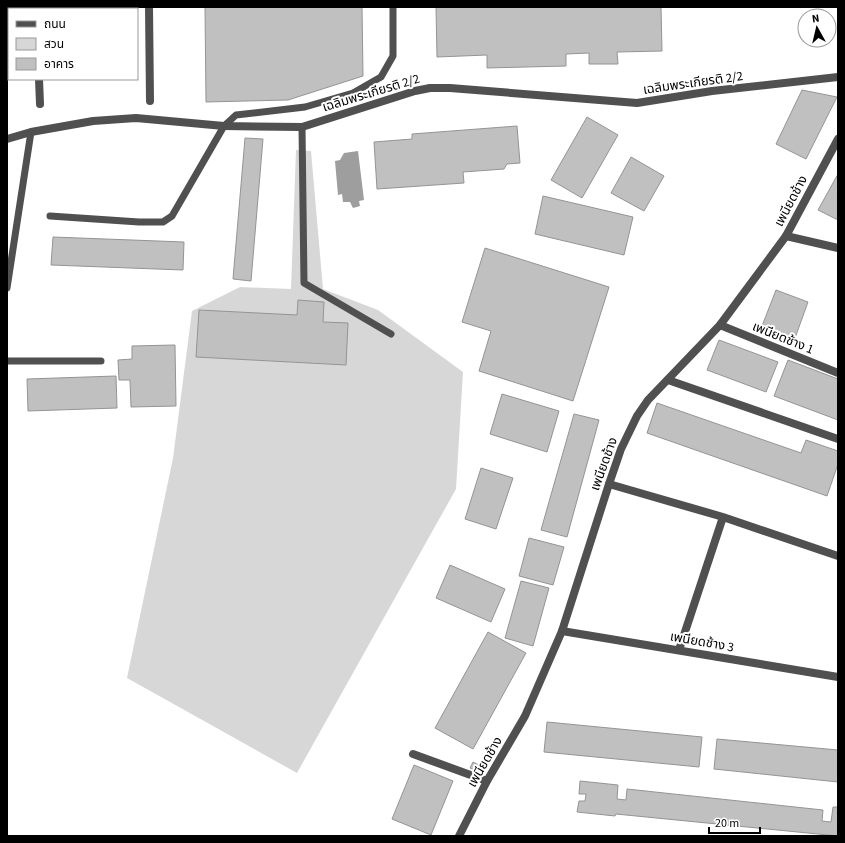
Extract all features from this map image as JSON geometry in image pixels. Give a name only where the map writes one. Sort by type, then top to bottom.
[{"type":"street","points":[[149,7],[150,101]]},
{"type":"street","name":"เฉลิมพระเกียรติ 2/2","points":[[7,139],[31,132],[93,121],[136,118],[224,126],[302,127],[415,91],[430,88],[637,103],[712,91],[838,77]]},
{"type":"street","points":[[39,80],[40,104]]},
{"type":"street","name":"เพนียดช้าง","points":[[459,836],[487,781],[525,716],[562,631],[621,448],[636,416],[648,400],[720,325],[786,236],[838,138]]},
{"type":"street","points":[[786,236],[838,248]]},
{"type":"street","name":"เพนียดช้าง 1","points":[[720,325],[838,373]]},
{"type":"street","points":[[668,380],[838,439]]},
{"type":"street","points":[[609,484],[723,518],[838,556]]},
{"type":"street","points":[[679,650],[723,518]]},
{"type":"street","name":"เพนียดช้าง 3","points":[[562,631],[838,677]]},
{"type":"street","points":[[413,754],[487,781]]},
{"type":"lane","points":[[50,216],[163,222],[172,216],[224,126],[236,115],[305,107],[353,93],[381,77],[393,56],[393,7]]},
{"type":"lane","points":[[302,127],[304,282],[391,334]]},
{"type":"lane","points":[[7,288],[31,132]]},
{"type":"lane","points":[[7,361],[101,361]]},
{"type":"green space","points":[[296,150],[311,151],[323,289],[378,310],[463,372],[456,489],[297,773],[127,678],[173,458],[192,311],[240,287],[291,289]]},
{"type":"shaded area","points":[[358,151],[364,200],[359,201],[360,206],[353,208],[350,202],[343,202],[342,194],[338,195],[335,161],[340,160],[344,153]]},
{"type":"building","points":[[205,7],[362,7],[363,76],[288,100],[206,102]]},
{"type":"building","points":[[436,7],[661,7],[662,51],[617,52],[618,64],[589,64],[589,53],[566,54],[566,66],[487,68],[487,55],[437,57]]},
{"type":"building","points":[[802,90],[837,97],[806,159],[776,144]]},
{"type":"building","points":[[587,117],[618,135],[582,198],[551,180]]},
{"type":"building","points":[[517,126],[520,163],[507,164],[504,169],[463,172],[464,183],[377,189],[374,142],[412,139],[412,134]]},
{"type":"building","points":[[245,138],[263,139],[251,281],[233,279]]},
{"type":"building","points":[[631,157],[664,176],[644,211],[611,193]]},
{"type":"building","points":[[838,174],[838,220],[818,210]]},
{"type":"building","points":[[543,196],[633,217],[624,255],[535,234]]},
{"type":"building","points":[[53,237],[184,242],[183,270],[51,265]]},
{"type":"building","points":[[485,248],[609,287],[573,401],[479,371],[491,331],[462,322]]},
{"type":"building","points":[[776,290],[808,302],[795,338],[762,326]]},
{"type":"building","points":[[298,300],[324,302],[323,322],[348,323],[346,365],[196,357],[199,310],[297,315]]},
{"type":"building","points":[[719,340],[778,362],[766,392],[707,370]]},
{"type":"building","points":[[175,345],[176,406],[131,407],[130,380],[119,380],[118,360],[132,359],[132,346]]},
{"type":"building","points":[[788,360],[838,379],[838,420],[774,396]]},
{"type":"building","points":[[116,376],[117,408],[28,411],[27,379]]},
{"type":"building","points":[[502,394],[559,411],[547,452],[490,434]]},
{"type":"building","points":[[657,403],[801,453],[806,440],[838,451],[838,464],[827,496],[647,433]]},
{"type":"building","points":[[574,414],[599,420],[567,537],[541,530]]},
{"type":"building","points":[[481,468],[513,478],[496,529],[465,519]]},
{"type":"building","points":[[529,538],[564,547],[553,585],[519,576]]},
{"type":"building","points":[[450,565],[505,589],[491,622],[436,598]]},
{"type":"building","points":[[521,581],[549,588],[533,646],[505,638]]},
{"type":"building","points":[[488,632],[526,653],[473,749],[435,728]]},
{"type":"building","points":[[547,722],[702,737],[699,767],[544,752]]},
{"type":"building","points":[[717,739],[838,750],[838,782],[714,769]]},
{"type":"building","points":[[473,762],[479,765],[477,771],[470,768]]},
{"type":"building","points":[[414,765],[453,781],[431,835],[392,819]]},
{"type":"building","points":[[580,781],[618,785],[617,799],[626,800],[627,789],[823,810],[822,821],[831,822],[833,807],[838,807],[838,836],[616,814],[615,816],[577,812],[579,801],[585,801],[586,794],[579,794]]}]
